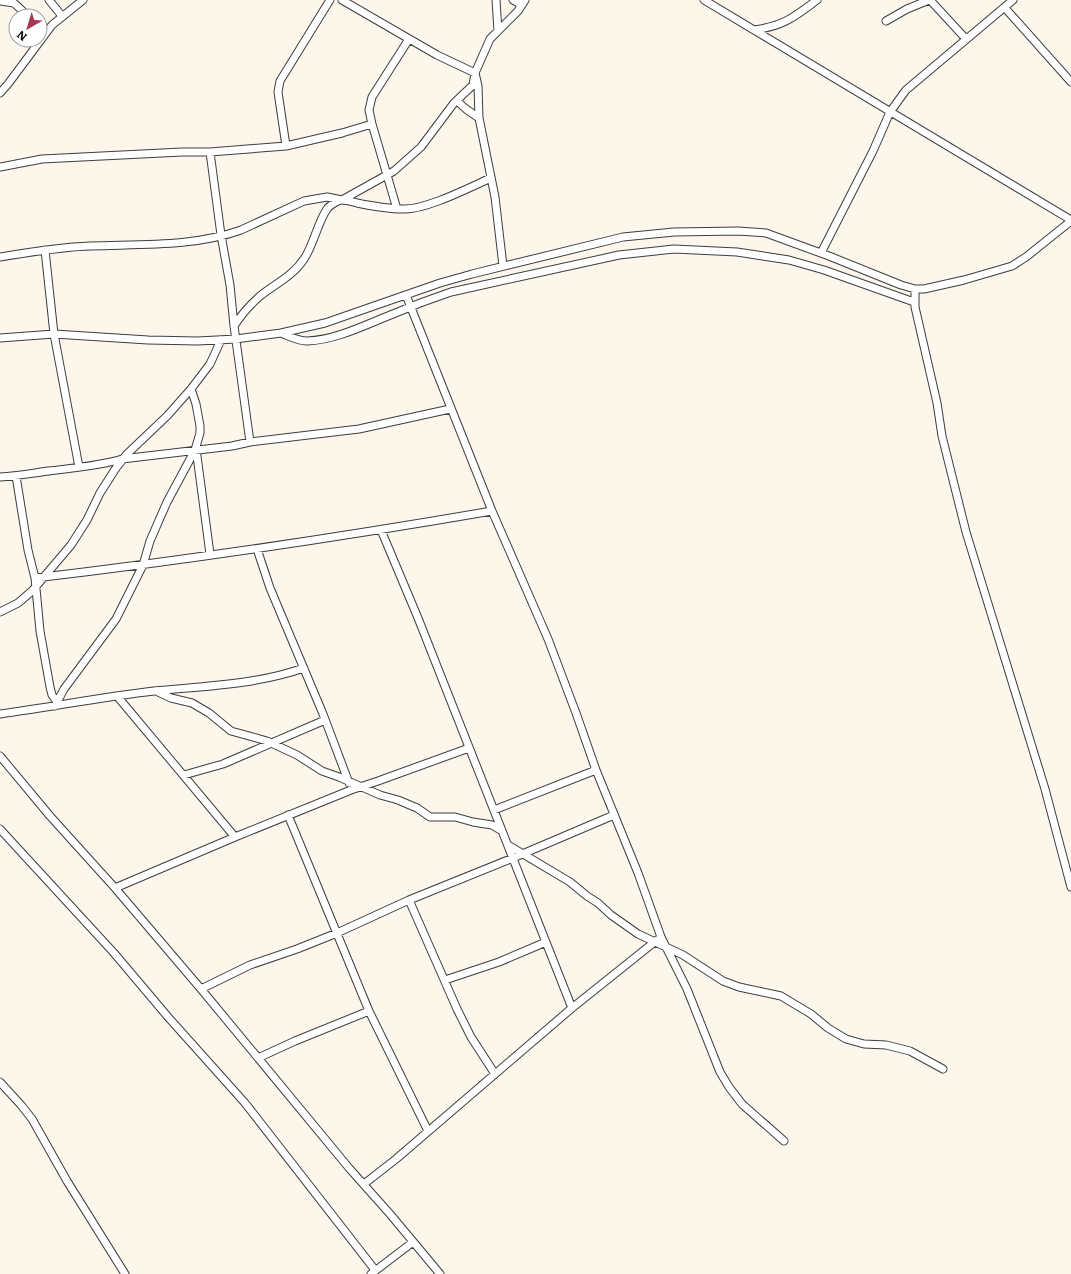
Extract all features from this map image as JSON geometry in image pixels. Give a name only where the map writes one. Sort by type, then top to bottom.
[{"type":"street","points":[[49,0],[62,16]]},
{"type":"street","points":[[48,29],[52,24],[83,0]]},
{"type":"street","points":[[286,146],[278,92],[280,81],[330,0]]},
{"type":"street","points":[[342,0],[437,55],[475,74],[478,86],[479,118],[496,197],[503,266]]},
{"type":"street","points":[[496,0],[498,31]]},
{"type":"street","points":[[234,326],[240,317],[260,296],[292,274],[302,262],[312,245],[327,209],[394,171],[421,147],[457,101],[473,85],[475,74],[488,42],[524,3],[514,0]]},
{"type":"street","points":[[0,338],[54,334],[148,340],[198,341],[236,339],[280,333],[324,323],[406,296],[440,282],[623,237],[674,232],[738,231],[766,233],[894,282],[915,289],[924,289],[1012,266],[1026,257],[1071,220],[704,0]]},
{"type":"street","points":[[754,30],[769,28],[788,21],[817,0]]},
{"type":"street","points":[[886,21],[907,9],[930,0],[966,39]]},
{"type":"street","points":[[821,253],[873,151],[890,112],[906,90],[1013,0]]},
{"type":"street","points":[[0,1],[14,3],[19,8]]},
{"type":"street","points":[[1005,8],[1071,82]]},
{"type":"street","points":[[397,209],[386,175],[369,110],[372,97],[409,39]]},
{"type":"street","points":[[0,93],[34,48]]},
{"type":"street","points":[[457,101],[479,118]]},
{"type":"street","points":[[0,167],[42,160],[182,152],[210,152],[286,146],[342,133],[372,124]]},
{"type":"street","points":[[210,152],[221,236],[230,286],[250,442]]},
{"type":"street","points":[[0,257],[45,250],[180,242],[221,236],[241,230],[304,201],[327,197],[397,209],[411,209],[425,205],[491,178]]},
{"type":"street","points":[[280,333],[294,339],[305,341],[317,340],[361,328],[410,307],[451,292],[619,255],[674,249],[737,252],[789,260],[824,270],[914,302]]},
{"type":"street","points":[[45,250],[54,334],[79,467]]},
{"type":"street","points":[[915,289],[914,302],[937,403],[942,436],[966,532],[1045,789],[1071,887]]},
{"type":"street","points":[[406,296],[492,511],[548,639],[596,770],[635,866],[661,937],[687,989],[720,1072],[742,1104],[784,1141]]},
{"type":"street","points":[[0,612],[18,603],[36,586],[78,536],[100,492],[122,459],[167,416],[191,389],[210,364],[221,340]]},
{"type":"street","points":[[56,704],[64,689],[116,619],[143,565],[150,541],[167,502],[195,450],[200,433],[200,426],[196,404],[191,389]]},
{"type":"street","points":[[0,477],[113,462],[122,459],[359,429],[450,409]]},
{"type":"street","points":[[195,450],[198,456],[210,554]]},
{"type":"street","points":[[16,476],[28,550],[35,578],[40,631],[50,687],[56,704]]},
{"type":"street","points":[[35,578],[257,549],[492,511]]},
{"type":"street","points":[[381,530],[418,618],[572,1008]]},
{"type":"street","points":[[257,549],[270,588],[304,668],[352,790]]},
{"type":"street","points":[[0,714],[85,700],[156,691],[250,682],[304,668]]},
{"type":"street","points":[[156,691],[171,698],[192,703],[209,713],[231,731],[262,739],[297,755],[322,771],[417,808],[430,817],[456,817],[492,826],[502,831]]},
{"type":"street","points":[[117,696],[235,837]]},
{"type":"street","points":[[184,775],[223,764],[325,720]]},
{"type":"street","points":[[115,888],[361,786],[469,748]]},
{"type":"street","points":[[0,756],[50,816],[115,888],[201,989],[348,1168],[364,1184],[440,1274]]},
{"type":"street","points":[[494,810],[596,770]]},
{"type":"street","points":[[288,815],[369,1011],[428,1131]]},
{"type":"street","points":[[201,989],[250,965],[297,949],[337,933],[409,900],[614,815]]},
{"type":"street","points":[[0,829],[114,954],[245,1103],[373,1272],[412,1242]]},
{"type":"street","points":[[508,845],[570,882],[611,915],[638,934],[683,955],[728,983],[781,996],[811,1014],[828,1028],[846,1039],[864,1044],[886,1045],[910,1051],[944,1069]]},
{"type":"street","points":[[409,900],[472,1037],[495,1074]]},
{"type":"street","points":[[364,1184],[396,1159],[572,1008],[661,937]]},
{"type":"street","points":[[445,980],[493,964],[546,942]]},
{"type":"street","points":[[258,1058],[295,1041],[369,1011]]},
{"type":"street","points":[[0,1082],[21,1105],[32,1120],[67,1181],[125,1274]]}]
